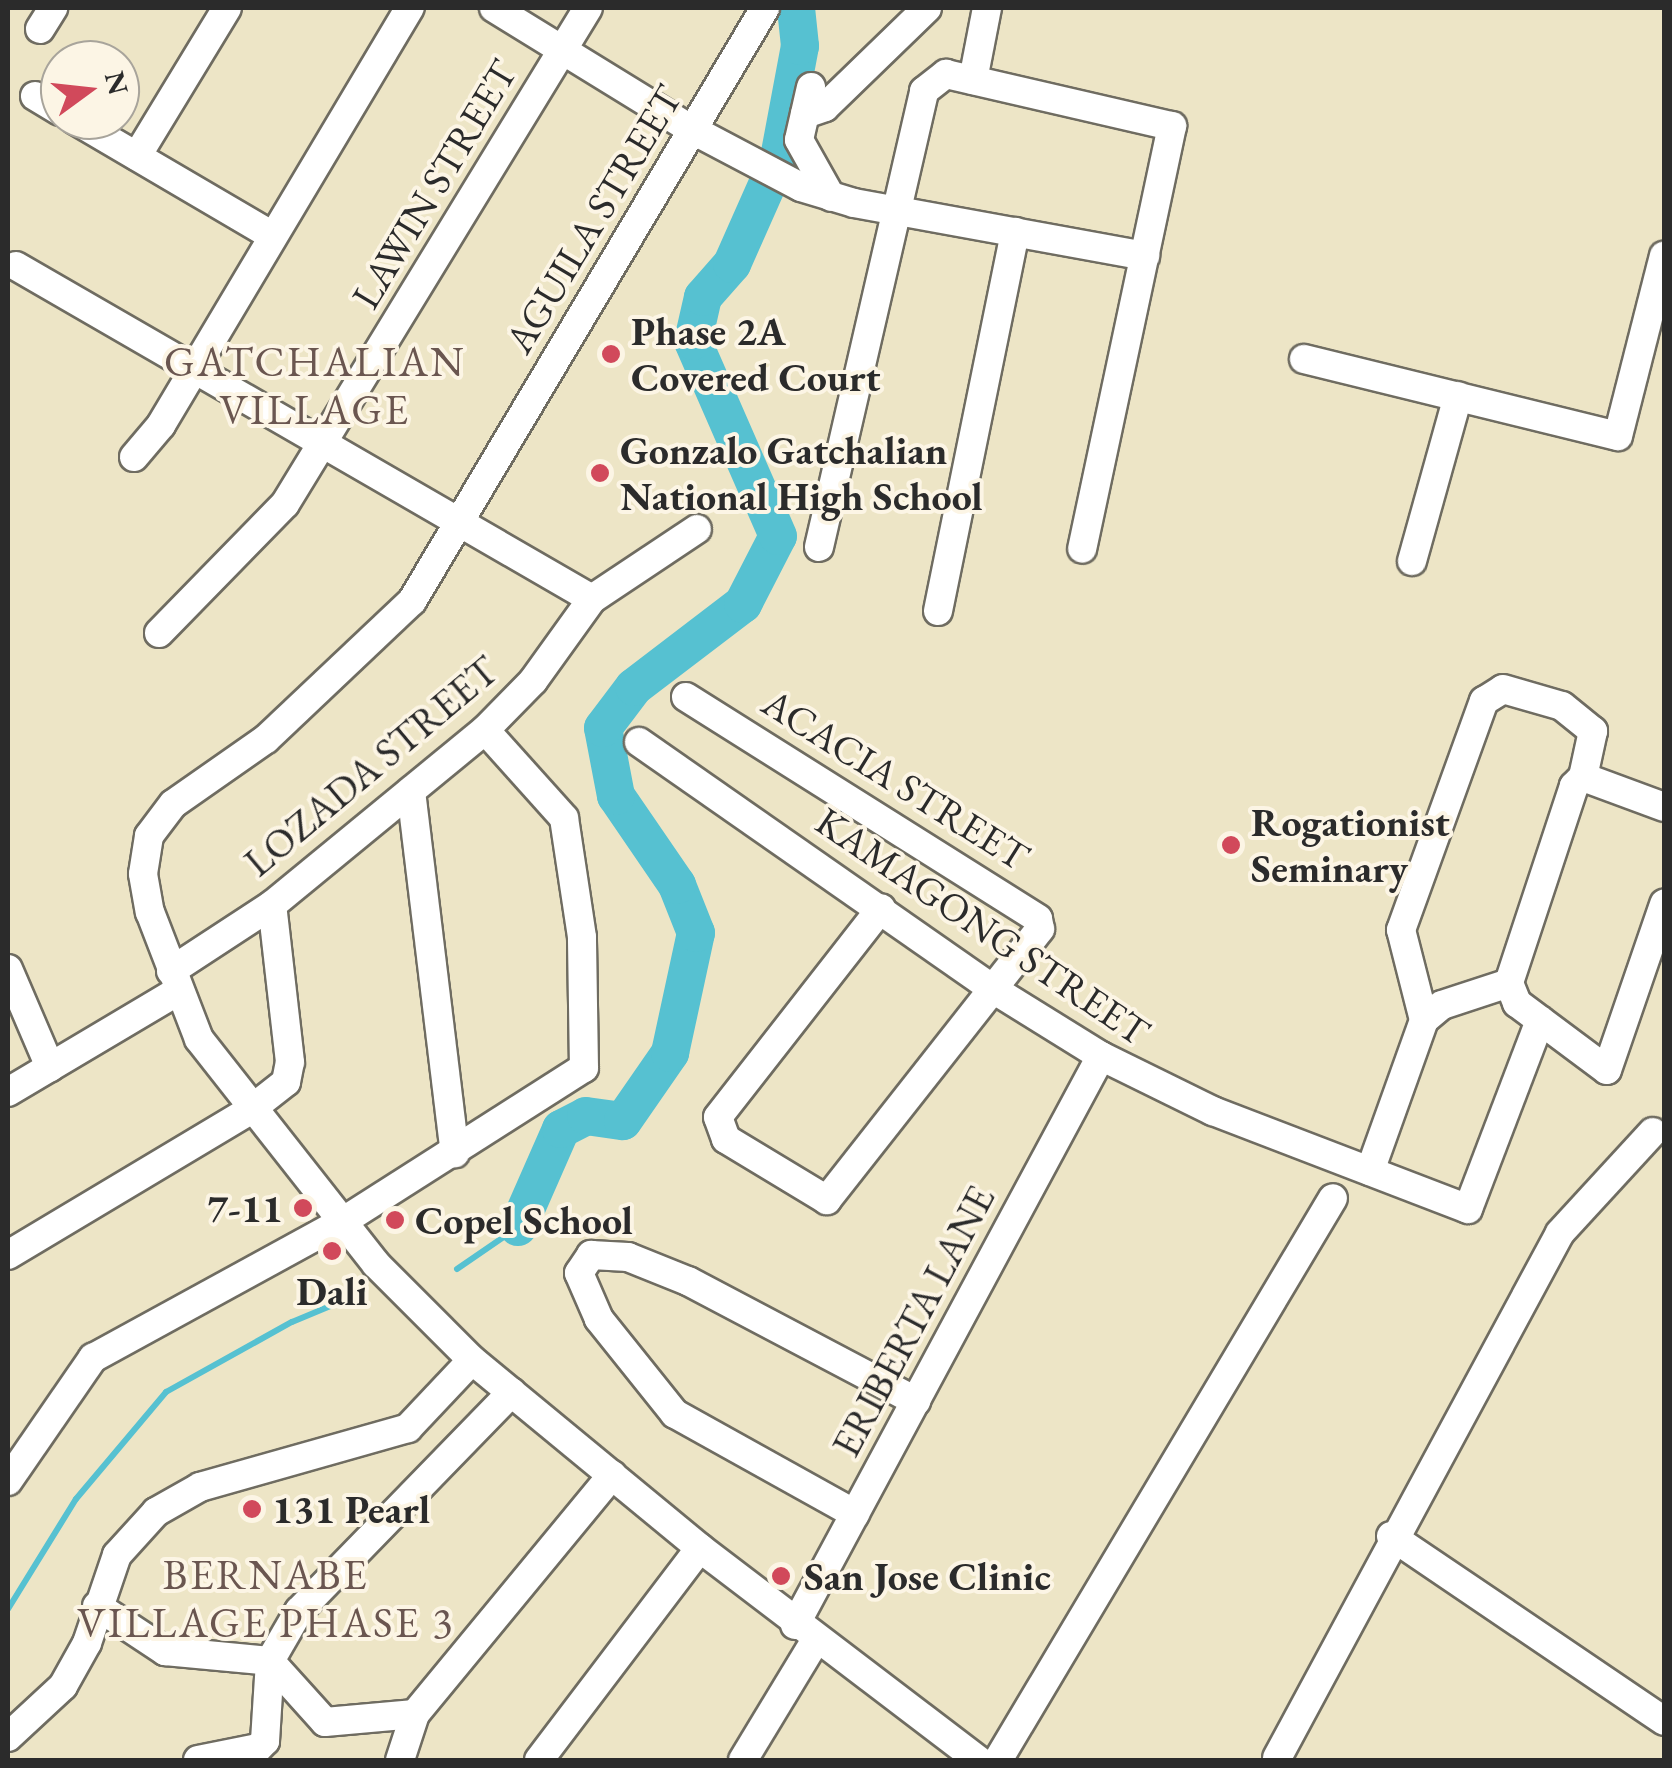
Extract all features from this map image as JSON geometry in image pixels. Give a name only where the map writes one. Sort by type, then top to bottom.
[{"type":"street","points":[[137,156],[227,8]]},
{"type":"street","points":[[134,457],[161,425],[410,8]]},
{"type":"street","points":[[494,8],[692,129],[801,187],[896,211],[1145,256]]},
{"type":"street","name":"LAWIN STREET","points":[[160,633],[265,531],[323,444],[588,8]]},
{"type":"street","name":"AGUILA STREET","points":[[765,8],[412,602],[266,739],[173,804],[149,836],[143,874],[175,981],[198,1038],[250,1111],[345,1220],[384,1254],[404,1286],[472,1360],[805,1633],[978,1760]]},
{"type":"street","points":[[831,197],[799,140],[808,100],[825,107],[927,8]]},
{"type":"street","points":[[973,80],[987,8]]},
{"type":"street","points":[[820,548],[928,83],[946,74],[1172,126],[1082,549]]},
{"type":"street","points":[[35,96],[40,99]]},
{"type":"street","points":[[110,140],[273,236]]},
{"type":"street","points":[[938,611],[1014,232]]},
{"type":"street","points":[[1304,359],[1618,436],[1664,256]]},
{"type":"street","points":[[16,266],[592,599]]},
{"type":"street","points":[[1412,561],[1458,396]]},
{"type":"street","name":"LOZADA STREET","points":[[8,1092],[175,981],[272,905],[485,730],[533,681],[592,599],[698,529]]},
{"type":"street","points":[[1424,1020],[1401,930],[1484,701],[1503,690],[1529,693],[1582,716],[1593,732],[1583,778],[1574,786],[1509,983],[1517,1003],[1607,1070],[1664,904]]},
{"type":"street","name":"ACACIA STREET","points":[[686,697],[1032,910],[1040,928],[992,989]]},
{"type":"street","points":[[8,1480],[16,1455],[94,1358],[345,1220],[576,1076],[589,1055],[582,937],[564,818],[485,730]]},
{"type":"street","name":"KAMAGONG STREET","points":[[639,742],[992,989],[1101,1056],[1213,1112],[1468,1209],[1540,1020]]},
{"type":"street","points":[[1583,778],[1664,806]]},
{"type":"street","points":[[411,791],[455,1154]]},
{"type":"street","points":[[8,1255],[277,1092],[290,1062],[272,905]]},
{"type":"street","points":[[881,908],[718,1117],[726,1139],[832,1198],[992,989]]},
{"type":"street","points":[[8,968],[50,1067]]},
{"type":"street","points":[[1370,1172],[1424,1020],[1442,1006],[1509,983]]},
{"type":"street","name":"ERIBERTA LANE","points":[[743,1760],[805,1633],[855,1514],[1101,1056]]},
{"type":"street","points":[[1277,1758],[1391,1536],[1560,1233],[1653,1132]]},
{"type":"street","points":[[998,1760],[1333,1198]]},
{"type":"street","points":[[855,1514],[675,1414],[599,1319],[579,1273],[590,1255],[643,1263],[916,1401]]},
{"type":"street","points":[[8,1737],[63,1686],[87,1644],[117,1554],[176,1498],[408,1428],[472,1360]]},
{"type":"street","points":[[198,1760],[258,1748],[265,1741],[270,1662],[299,1611],[436,1477],[512,1392]]},
{"type":"street","points":[[400,1760],[414,1714],[612,1474]]},
{"type":"street","points":[[1391,1536],[1664,1721]]},
{"type":"street","points":[[539,1760],[700,1548]]},
{"type":"street","points":[[97,1606],[165,1651],[270,1662],[324,1722],[414,1714]]},
{"type":"waterway","points":[[518,1227],[561,1129],[586,1116],[623,1121],[670,1053],[696,933],[677,885],[616,796],[603,728],[634,687],[743,604],[778,536],[693,341],[703,297],[732,264],[779,158],[800,46],[796,8]]},
{"type":"waterway","points":[[457,1269],[518,1227]]},
{"type":"waterway","points":[[8,1609],[76,1499],[166,1392],[292,1322],[364,1292]]},
{"type":"place","name":"Phase 2A Covered Court","points":[[611,354]]},
{"type":"place","name":"Gonzalo Gatchalian National High School","points":[[600,473]]},
{"type":"place","name":"Rogationist Seminary","points":[[1231,845]]},
{"type":"place","name":"7-11","points":[[303,1208]]},
{"type":"place","name":"Copel School","points":[[395,1220]]},
{"type":"place","name":"Dali","points":[[332,1251]]},
{"type":"place","name":"131 Pearl","points":[[252,1509]]},
{"type":"place","name":"San Jose Clinic","points":[[781,1576]]},
{"type":"district","name":"GATCHALIAN VILLAGE","points":[[315,386]]},
{"type":"district","name":"BERNABE VILLAGE PHASE 3","points":[[266,1599]]}]
